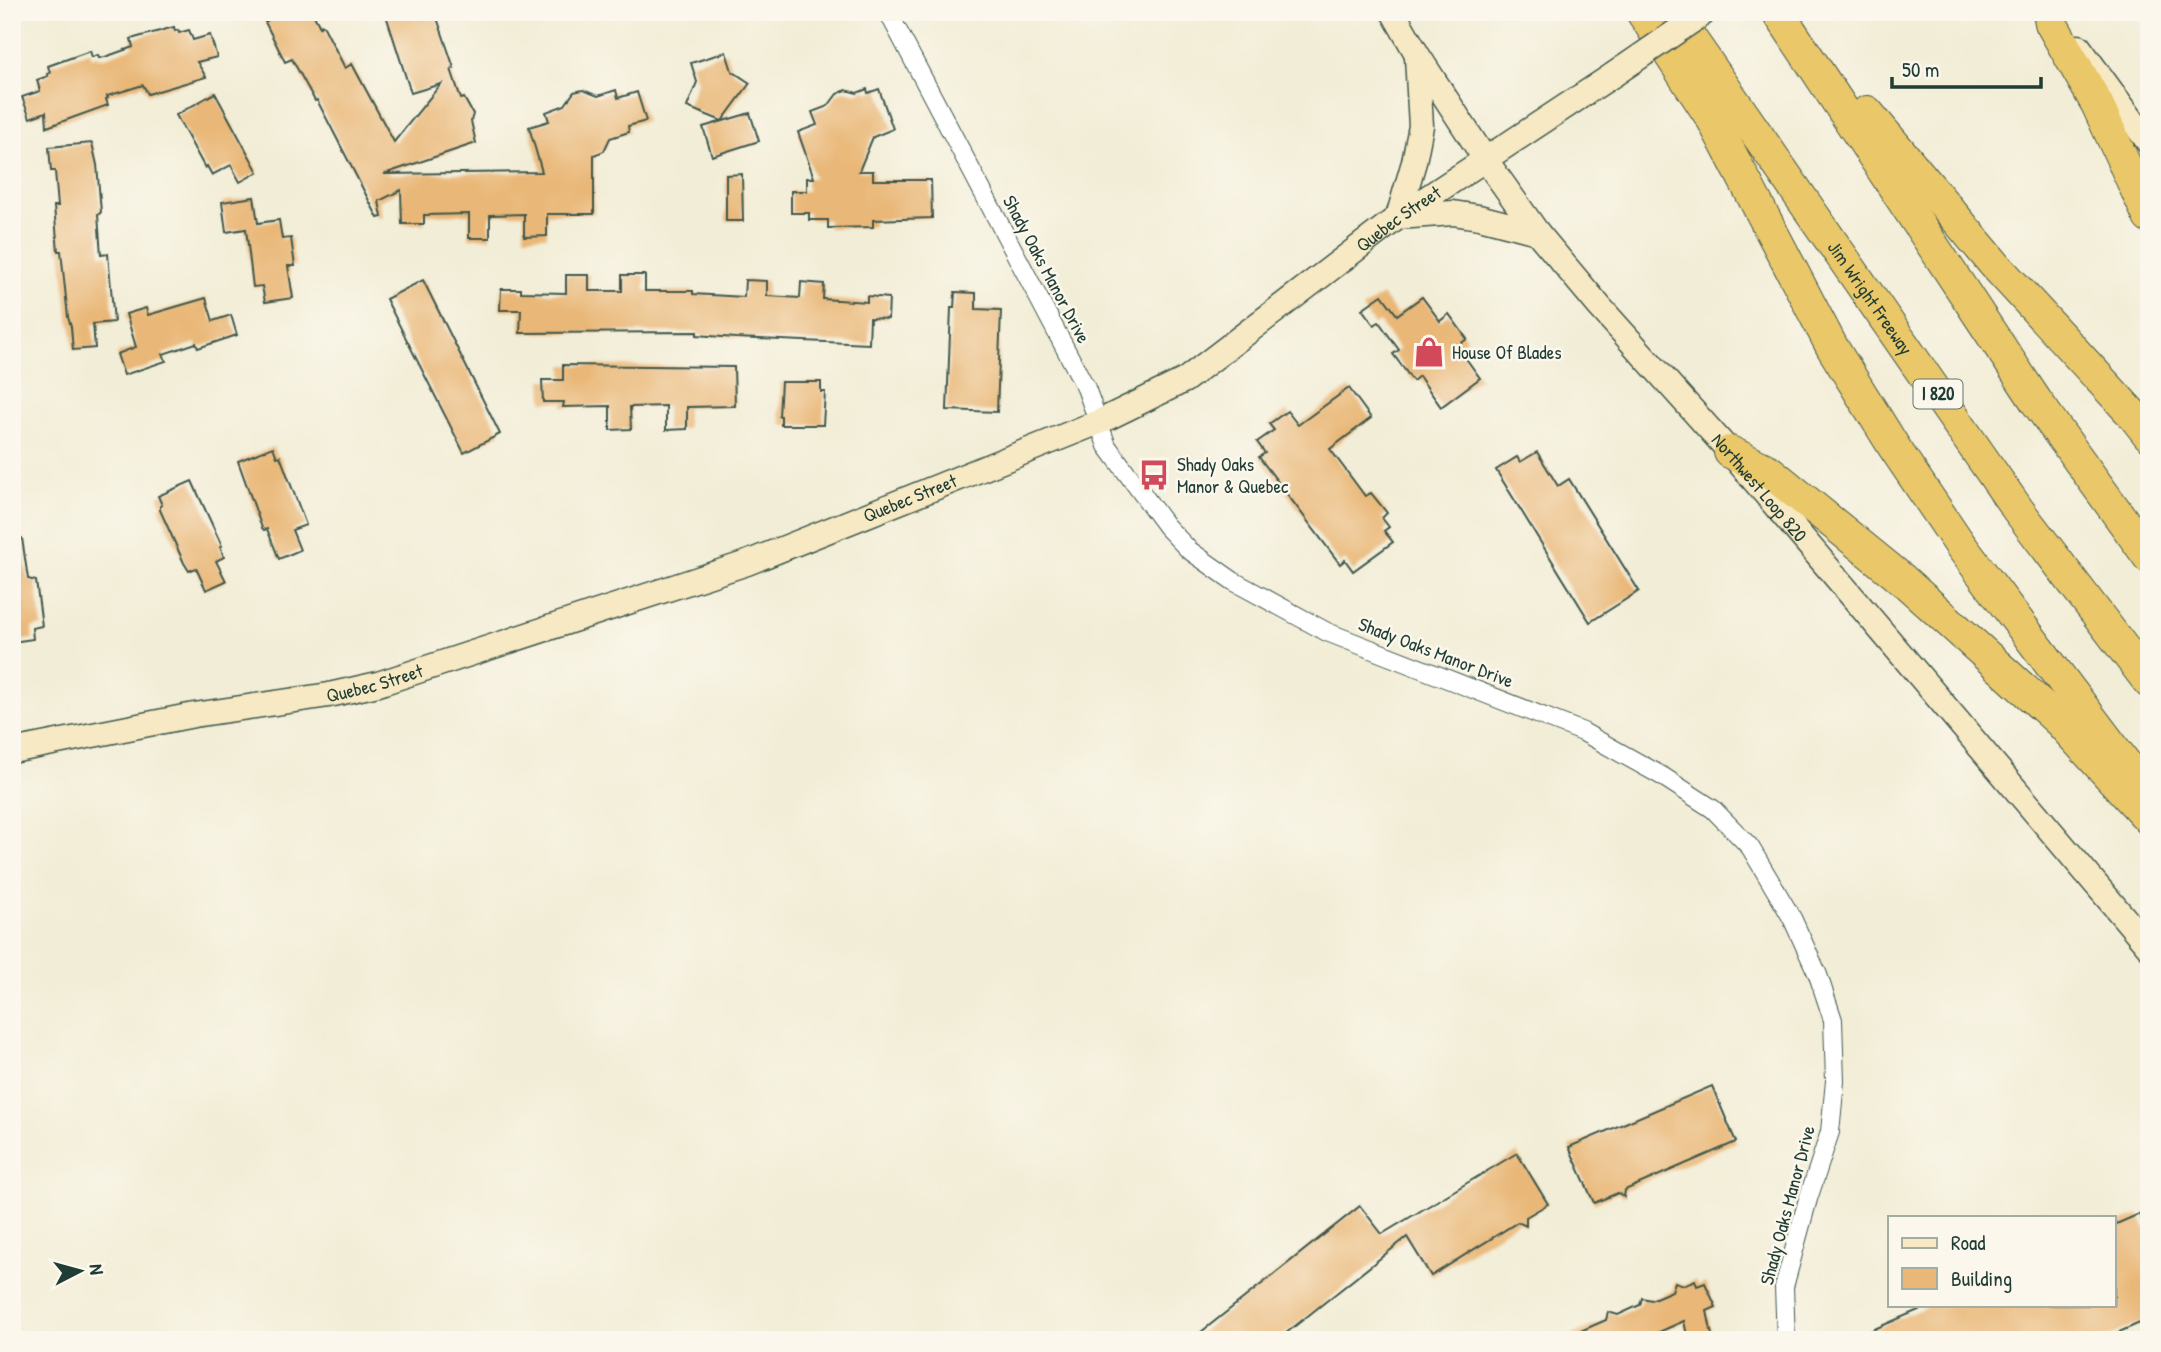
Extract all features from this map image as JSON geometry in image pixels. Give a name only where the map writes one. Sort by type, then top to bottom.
[{"type":"highway","points":[[1642,12],[1713,120],[1832,347],[1894,447],[1961,547],[2149,795]]},
{"type":"highway","name":"Jim Wright Freeway","points":[[1672,12],[2018,510],[2149,682]]},
{"type":"highway","points":[[1779,12],[2036,401],[2149,556]]},
{"type":"highway","points":[[2049,12],[2051,23],[2097,104],[2149,217]]},
{"type":"highway","points":[[1825,80],[1857,98],[1995,265],[2149,435]]},
{"type":"highway","points":[[1730,452],[1769,471],[1903,580],[2060,722],[2149,819]]},
{"type":"street","name":"Shady Oaks Manor Drive","points":[[887,12],[1086,388],[1107,446],[1166,526],[1189,550],[1233,582],[1327,632],[1583,732],[1662,776],[1713,809],[1750,847],[1792,918],[1818,975],[1833,1020],[1835,1082],[1830,1132],[1784,1287],[1786,1340]]},
{"type":"street","name":"Northwest Loop 820","points":[[1393,12],[1485,159],[1537,232],[1599,306],[1730,452],[2149,947]]},
{"type":"street","name":"Quebec Street","points":[[12,751],[194,715],[329,695],[379,684],[747,563],[1099,422],[1185,380],[1398,216],[1705,12]]},
{"type":"street","points":[[2055,12],[2149,143]]},
{"type":"street","points":[[1417,54],[1421,125],[1414,162],[1398,216],[1452,213],[1537,232]]},
{"type":"building","points":[[266,12],[312,12],[320,27],[324,27],[345,68],[352,64],[394,142],[441,84],[411,93],[385,12],[435,12],[454,68],[451,69],[461,99],[464,98],[473,114],[471,121],[476,143],[384,174],[542,172],[529,127],[549,121],[546,112],[565,105],[574,92],[583,90],[598,96],[616,90],[618,98],[637,92],[646,121],[628,126],[629,132],[610,138],[604,151],[594,155],[594,214],[547,214],[547,236],[524,237],[524,214],[490,215],[490,238],[469,238],[469,214],[424,215],[424,224],[402,224],[401,190],[379,201],[382,217],[378,218],[317,100],[315,101],[292,59],[285,62],[265,22],[270,19]]},
{"type":"building","points":[[174,27],[179,33],[189,30],[193,40],[210,35],[217,57],[197,62],[206,77],[148,94],[143,85],[107,96],[108,105],[47,127],[46,112],[30,118],[22,97],[40,91],[37,80],[48,76],[48,66],[90,51],[92,57],[105,57],[133,47],[131,39]]},
{"type":"building","points":[[726,52],[732,71],[750,83],[722,121],[687,107],[697,82],[691,63]]},
{"type":"building","points":[[867,89],[868,93],[879,89],[893,129],[873,137],[859,171],[873,171],[873,180],[931,180],[932,218],[873,220],[873,227],[828,228],[828,220],[809,220],[809,213],[791,213],[791,191],[807,191],[807,178],[814,178],[798,132],[817,125],[812,112],[828,106],[837,94],[846,90],[857,93]]},
{"type":"building","points":[[215,93],[258,172],[240,182],[231,165],[212,175],[207,166],[205,168],[176,115]]},
{"type":"building","points":[[750,113],[759,141],[712,156],[703,127]]},
{"type":"building","points":[[92,143],[97,165],[101,212],[98,215],[101,255],[108,254],[114,322],[93,324],[95,348],[73,350],[61,251],[58,251],[54,206],[58,206],[55,171],[51,171],[49,147]]},
{"type":"building","points":[[742,174],[743,221],[726,221],[726,175]]},
{"type":"building","points":[[254,197],[258,223],[279,220],[282,239],[291,238],[295,266],[288,266],[293,298],[265,302],[262,286],[253,287],[246,229],[226,232],[222,202]]},
{"type":"building","points":[[566,275],[589,275],[589,291],[622,291],[622,275],[645,275],[645,291],[693,291],[693,294],[744,297],[745,280],[767,281],[767,296],[800,298],[801,282],[824,284],[823,299],[867,302],[867,296],[889,298],[888,319],[870,318],[869,344],[736,338],[697,335],[697,332],[520,333],[521,310],[500,310],[501,289],[566,293]]},
{"type":"building","points":[[423,280],[500,434],[464,453],[386,299]]},
{"type":"building","points":[[955,292],[976,293],[976,309],[1001,310],[997,412],[947,410],[951,308],[954,308]]},
{"type":"building","name":"House Of Blades","points":[[1382,295],[1397,315],[1422,297],[1440,321],[1449,314],[1467,339],[1457,346],[1480,378],[1441,407],[1419,376],[1413,381],[1393,354],[1399,350],[1379,322],[1374,325],[1362,309]]},
{"type":"building","points":[[206,298],[213,321],[231,315],[237,335],[198,348],[196,343],[163,354],[166,361],[124,375],[117,354],[136,347],[126,314],[146,308],[148,315]]},
{"type":"building","points":[[563,365],[734,367],[735,406],[687,407],[687,429],[666,430],[666,406],[630,407],[631,429],[610,430],[610,406],[563,407],[564,402],[543,402],[542,380],[563,380]]},
{"type":"building","points":[[781,382],[821,382],[821,392],[825,392],[823,425],[781,425]]},
{"type":"building","points":[[1349,388],[1371,418],[1330,449],[1365,496],[1371,493],[1387,513],[1382,518],[1389,527],[1384,531],[1393,542],[1353,571],[1345,560],[1340,564],[1259,457],[1265,453],[1257,442],[1274,430],[1269,424],[1287,411],[1298,425]]},
{"type":"building","points":[[273,447],[277,457],[280,456],[306,525],[292,530],[300,550],[279,559],[267,529],[262,528],[238,461]]},
{"type":"building","points":[[1537,452],[1558,486],[1569,479],[1639,591],[1590,622],[1496,470],[1517,457],[1520,462]]},
{"type":"building","points":[[192,481],[222,546],[220,547],[224,557],[216,561],[226,581],[206,590],[196,568],[189,571],[184,563],[160,510],[162,505],[158,496]]},
{"type":"building","points":[[12,538],[22,538],[28,579],[36,581],[42,626],[32,628],[33,639],[12,642]]},
{"type":"building","points":[[1712,1086],[1736,1142],[1625,1190],[1624,1197],[1618,1193],[1594,1203],[1569,1147]]},
{"type":"building","points":[[1517,1153],[1548,1204],[1526,1217],[1526,1226],[1518,1222],[1431,1276],[1407,1237],[1285,1334],[1287,1340],[1191,1340],[1360,1206],[1382,1234]]},
{"type":"building","points":[[2139,1214],[2149,1236],[2149,1319],[2101,1340],[1849,1340],[1928,1306],[2116,1306],[2116,1224]]},
{"type":"building","points":[[1695,1280],[1697,1286],[1705,1283],[1716,1307],[1707,1311],[1713,1340],[1688,1340],[1684,1321],[1641,1340],[1560,1340],[1606,1320],[1608,1312],[1618,1315],[1640,1305],[1642,1298],[1651,1300],[1672,1291],[1675,1282],[1684,1285]]},
{"type":"place","name":"House Of Blades","points":[[1429,352]]},
{"type":"place","name":"Shady Oaks Manor & Quebec","points":[[1154,475]]}]
